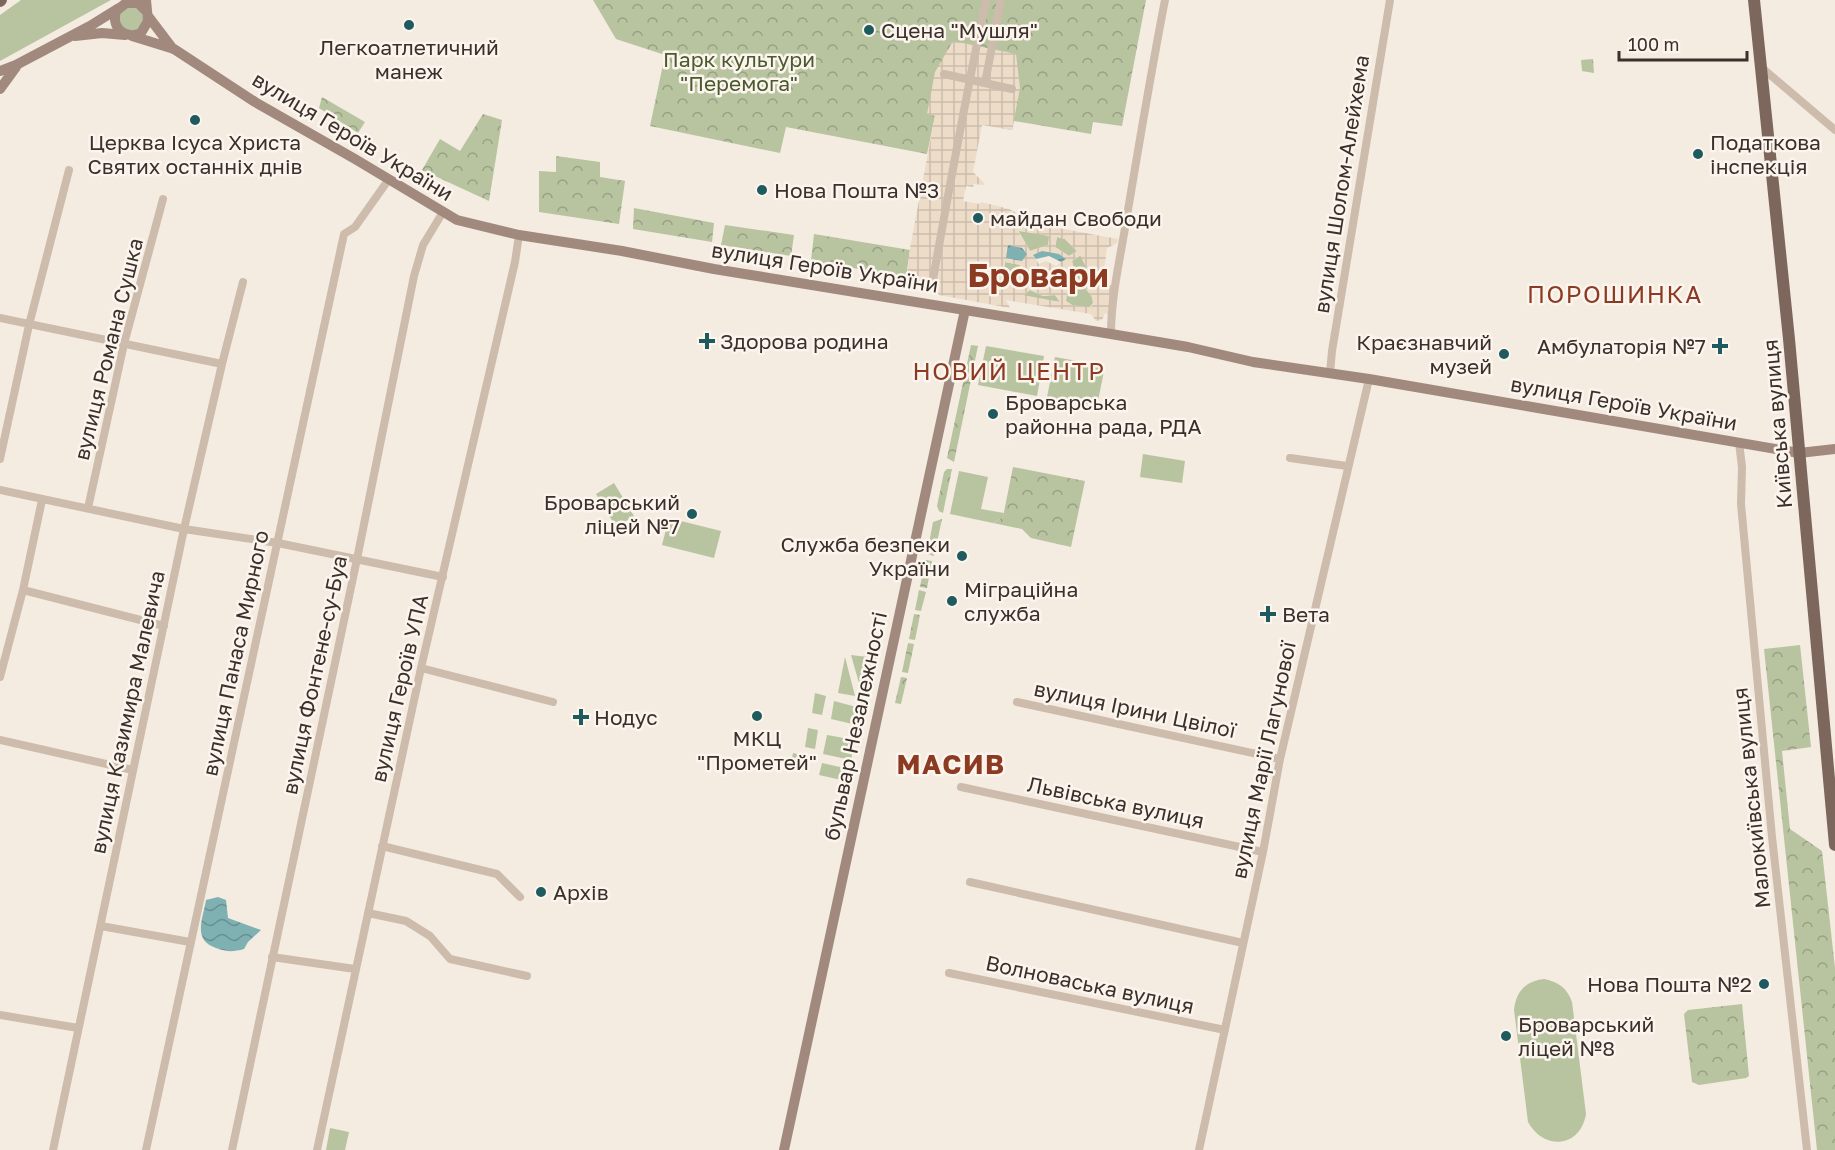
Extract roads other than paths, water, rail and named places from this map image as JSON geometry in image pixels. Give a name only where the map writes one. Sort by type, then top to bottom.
[{"type":"main road","points":[[123,4],[115,15],[115,24],[120,31],[130,36],[145,30],[148,14],[146,0]]},
{"type":"main road","name":"Київська вулиця","points":[[1754,0],[1784,287],[1835,845]]},
{"type":"main road","points":[[0,71],[63,39],[123,4],[134,2],[142,6],[148,14]]},
{"type":"main road","name":"вулиця Героїв України","points":[[148,14],[174,49]]},
{"type":"main road","name":"вулиця Героїв України","points":[[63,39],[102,33],[130,36],[174,49],[255,102],[442,212],[457,220],[519,235],[1112,334],[1188,347],[1253,362],[1369,379],[1798,453],[1835,449]]},
{"type":"main road","points":[[0,89],[11,72],[22,61]]},
{"type":"main road","name":"бульвар Незалежності","points":[[784,1150],[965,310]]},
{"type":"street","points":[[932,285],[961,120],[972,79],[986,0]]},
{"type":"street","points":[[985,83],[1001,0]]},
{"type":"street","points":[[1112,334],[1112,315],[1123,240],[1144,108],[1165,0]]},
{"type":"street","name":"вулиця Шолом-Алейхема","points":[[1330,373],[1353,218],[1390,0]]},
{"type":"street","points":[[1761,67],[1835,130]]},
{"type":"street","points":[[944,74],[1012,89]]},
{"type":"street","points":[[0,459],[29,325],[69,170]]},
{"type":"street","name":"вулиця Панаса Мирного","points":[[146,1150],[344,234],[356,227],[389,179]]},
{"type":"street","name":"вулиця Романа Сушка","points":[[88,508],[124,344],[163,199]]},
{"type":"street","name":"вулиця Фонтене-су-Буа","points":[[232,1150],[357,559],[414,276],[423,245],[442,212]]},
{"type":"street","name":"вулиця Героїв УПА","points":[[317,1150],[421,668],[515,262],[519,235]]},
{"type":"street","name":"вулиця Казимира Малевича","points":[[53,1150],[184,529],[243,282]]},
{"type":"street","points":[[0,318],[222,364]]},
{"type":"street","name":"вулиця Марії Лагунової","points":[[1199,1150],[1263,852],[1280,759],[1369,379]]},
{"type":"street","name":"Малокиївська вулиця","points":[[1740,442],[1741,504],[1772,837],[1807,1150]]},
{"type":"street","points":[[1290,458],[1347,466]]},
{"type":"street","points":[[0,490],[184,529],[278,543],[443,577]]},
{"type":"street","points":[[0,677],[23,590],[42,500]]},
{"type":"street","points":[[23,590],[164,626]]},
{"type":"street","points":[[421,668],[553,702]]},
{"type":"street","name":"вулиця Ірини Цвілої","points":[[1017,702],[1280,759]]},
{"type":"street","points":[[0,740],[133,770]]},
{"type":"street","name":"Львівська вулиця","points":[[961,786],[1263,852]]},
{"type":"street","points":[[382,846],[497,874],[520,897]]},
{"type":"street","points":[[970,882],[1244,943]]},
{"type":"street","points":[[368,913],[406,921],[430,936],[450,959],[527,976]]},
{"type":"street","points":[[100,926],[190,942]]},
{"type":"street","points":[[272,957],[356,969]]},
{"type":"street","name":"Волноваська вулиця","points":[[949,973],[1225,1030]]},
{"type":"street","points":[[0,1015],[78,1028]]},
{"type":"water","points":[[1008,245],[1022,248],[1027,254],[1022,261],[1006,258]]},
{"type":"water","points":[[1042,251],[1059,254],[1066,259],[1061,262],[1049,256],[1036,259],[1033,255]]},
{"type":"water","points":[[218,897],[226,900],[228,918],[261,930],[244,949],[233,951],[216,948],[204,940],[201,934],[206,900]]},
{"type":"place","name":"Легкоатлетичний манеж","points":[[409,25]]},
{"type":"place","name":"Сцена \"Мушля\"","points":[[869,30]]},
{"type":"place","name":"Церква Ісуса Христа Святих останніх днів","points":[[195,120]]},
{"type":"place","name":"Податкова інспекція","points":[[1698,154]]},
{"type":"place","name":"Нова Пошта №3","points":[[762,190]]},
{"type":"place","name":"майдан Свободи","points":[[978,218]]},
{"type":"place","name":"Здорова родина","points":[[707,341]]},
{"type":"place","name":"Амбулаторія №7","points":[[1720,346]]},
{"type":"place","name":"Краєзнавчий музей","points":[[1504,354]]},
{"type":"place","name":"Броварська районна рада, РДА","points":[[993,414]]},
{"type":"place","name":"Броварський ліцей №7","points":[[692,514]]},
{"type":"place","name":"Служба безпеки України","points":[[962,556]]},
{"type":"place","name":"Міграційна служба","points":[[952,601]]},
{"type":"place","name":"Вета","points":[[1268,614]]},
{"type":"place","name":"МКЦ \"Прометей\"","points":[[757,716]]},
{"type":"place","name":"Нодус","points":[[581,717]]},
{"type":"place","name":"Архів","points":[[541,892]]},
{"type":"place","name":"Нова Пошта №2","points":[[1764,984]]},
{"type":"place","name":"Броварський ліцей №8","points":[[1506,1036]]},
{"type":"district","name":"Бровари","points":[[1038,274]]},
{"type":"district","name":"ПОРОШИНКА","points":[[1615,293]]},
{"type":"district","name":"НОВИЙ ЦЕНТР","points":[[1009,370]]},
{"type":"district","name":"МАСИВ","points":[[951,764]]},
{"type":"park label","name":"Парк культури \"Перемога\"","points":[[739,71]]}]
